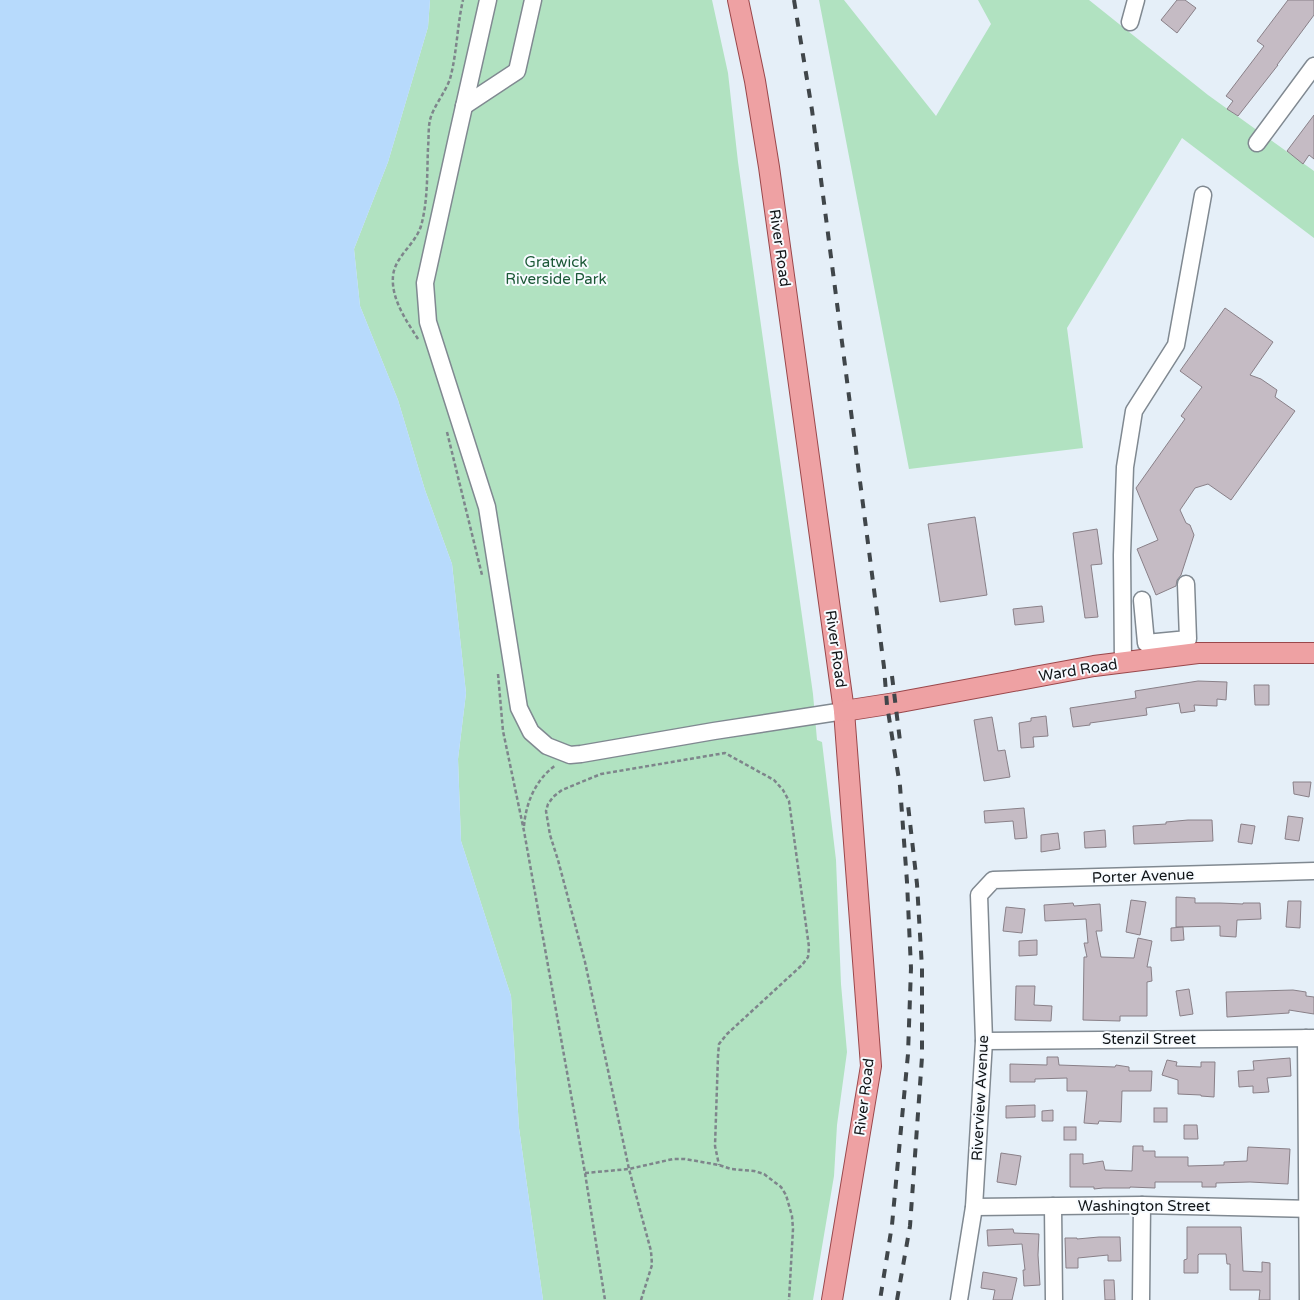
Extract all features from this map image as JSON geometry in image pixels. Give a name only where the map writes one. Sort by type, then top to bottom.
[{"type":"main road","name":"River Road","points":[[738,0],[755,81],[769,167],[844,711],[871,1066],[832,1300]]},
{"type":"main road","name":"Ward Road","points":[[844,711],[1094,666],[1122,655],[1146,651],[1188,647],[1198,653],[1314,653]]},
{"type":"street","points":[[488,0],[426,283],[428,322],[487,507],[519,708],[531,732],[547,746],[570,755],[844,711]]},
{"type":"street","points":[[464,106],[517,71],[533,0]]},
{"type":"street","points":[[1130,22],[1136,0]]},
{"type":"street","points":[[1257,143],[1314,66]]},
{"type":"street","points":[[1122,655],[1122,554],[1125,468],[1134,411],[1176,345],[1203,195]]},
{"type":"street","points":[[1186,584],[1188,647]]},
{"type":"street","points":[[1142,600],[1146,651]]},
{"type":"street","name":"Porter Avenue","points":[[979,895],[993,880],[1314,870]]},
{"type":"street","name":"Riverview Avenue","points":[[960,1300],[974,1206],[984,1041],[979,895]]},
{"type":"street","points":[[1308,1300],[1310,1038]]},
{"type":"street","name":"Stenzil Street","points":[[984,1041],[1310,1038]]},
{"type":"street","points":[[1141,1300],[1142,1205]]},
{"type":"street","name":"Washington Street","points":[[974,1206],[1142,1205],[1310,1209]]},
{"type":"street","points":[[1053,1206],[1054,1300]]},
{"type":"path","points":[[641,1300],[652,1265],[651,1251],[628,1169],[585,962],[550,835],[546,811],[553,796],[562,790],[601,774],[725,753],[774,780],[783,790],[789,801],[809,947],[808,957],[802,966],[727,1034],[719,1044],[715,1146],[719,1165]]},
{"type":"path","points":[[524,831],[525,812],[537,784],[551,768],[570,755]]},
{"type":"path","points":[[585,1174],[628,1169],[673,1159],[685,1159],[764,1174],[781,1187],[786,1195],[792,1216],[789,1300]]},
{"type":"green space","name":"Gratwick Riverside Park","points":[[430,0],[712,0],[728,73],[738,162],[813,694],[817,740],[822,742],[836,860],[841,984],[847,1052],[837,1125],[834,1176],[813,1300],[543,1300],[519,1128],[511,996],[461,841],[458,759],[466,693],[452,564],[425,490],[398,400],[360,306],[354,249],[388,162],[428,27]]},
{"type":"green space","points":[[819,0],[844,0],[936,116],[991,24],[978,0],[1089,0],[1208,95],[1314,171],[1314,238],[1182,138],[1067,328],[1083,448],[909,469]]},
{"type":"water","points":[[0,0],[430,0],[428,27],[388,162],[354,249],[360,306],[398,400],[425,490],[452,564],[466,693],[458,759],[461,841],[511,996],[519,1128],[543,1300],[0,1300]]},
{"type":"building","points":[[1177,0],[1185,0],[1196,8],[1177,33],[1161,20]]},
{"type":"building","points":[[1288,0],[1314,0],[1314,15],[1238,116],[1227,109],[1233,101],[1226,96],[1264,46],[1257,41]]},
{"type":"building","points":[[1314,115],[1314,159],[1309,155],[1303,164],[1287,151]]},
{"type":"building","points":[[1225,308],[1273,342],[1250,375],[1261,379],[1277,390],[1275,397],[1295,411],[1231,500],[1208,484],[1195,488],[1180,510],[1194,535],[1181,575],[1177,580],[1176,586],[1156,595],[1137,549],[1158,540],[1136,488],[1185,419],[1181,416],[1202,387],[1180,371]]},
{"type":"building","points":[[975,517],[987,595],[940,602],[928,524]]},
{"type":"building","points":[[1097,529],[1102,564],[1091,565],[1098,617],[1085,618],[1073,533]]},
{"type":"building","points":[[1042,606],[1044,622],[1015,625],[1013,609]]},
{"type":"building","points":[[1198,681],[1227,682],[1226,700],[1217,699],[1217,706],[1194,705],[1195,711],[1181,713],[1179,703],[1146,708],[1147,715],[1073,727],[1070,708],[1136,698],[1135,691]]},
{"type":"building","points":[[1254,685],[1269,685],[1269,705],[1255,705]]},
{"type":"building","points":[[1046,716],[1048,736],[1033,737],[1034,747],[1021,748],[1019,723],[1031,721],[1031,718]]},
{"type":"building","points":[[992,717],[998,751],[1005,750],[1010,777],[984,781],[974,720]]},
{"type":"building","points":[[1293,782],[1311,782],[1309,797],[1294,794]]},
{"type":"building","points":[[1024,808],[1027,838],[1015,839],[1013,821],[985,823],[984,811]]},
{"type":"building","points":[[1288,816],[1303,818],[1299,841],[1285,839]]},
{"type":"building","points":[[1212,820],[1213,841],[1134,844],[1133,826],[1166,824],[1166,822]]},
{"type":"building","points":[[1241,824],[1255,826],[1252,844],[1238,842]]},
{"type":"building","points":[[1105,830],[1106,847],[1085,848],[1084,832]]},
{"type":"building","points":[[1058,833],[1060,849],[1041,852],[1041,835]]},
{"type":"building","points":[[1176,897],[1195,898],[1195,903],[1260,903],[1261,919],[1237,920],[1236,937],[1220,936],[1220,926],[1176,927]]},
{"type":"building","points":[[1131,900],[1146,902],[1140,935],[1126,932]]},
{"type":"building","points":[[1288,901],[1301,901],[1300,928],[1286,927]]},
{"type":"building","points":[[1073,903],[1074,906],[1100,904],[1102,931],[1096,931],[1101,957],[1134,958],[1138,938],[1152,941],[1147,967],[1151,967],[1152,981],[1147,982],[1147,1016],[1120,1016],[1120,1021],[1083,1020],[1084,957],[1087,957],[1084,943],[1088,943],[1086,919],[1045,921],[1044,905]]},
{"type":"building","points":[[1006,907],[1025,909],[1022,933],[1003,931]]},
{"type":"building","points":[[1183,927],[1184,940],[1171,941],[1171,928]]},
{"type":"building","points":[[1037,940],[1037,955],[1019,956],[1019,941]]},
{"type":"building","points":[[1016,986],[1035,986],[1034,1005],[1052,1006],[1051,1021],[1015,1020]]},
{"type":"building","points":[[1189,989],[1193,1014],[1180,1016],[1176,991]]},
{"type":"building","points":[[1293,990],[1306,992],[1306,996],[1314,997],[1314,1014],[1289,1010],[1289,1013],[1227,1017],[1226,992]]},
{"type":"building","points":[[1047,1057],[1058,1057],[1059,1065],[1115,1067],[1116,1065],[1129,1067],[1129,1071],[1152,1071],[1151,1091],[1122,1091],[1121,1122],[1099,1121],[1098,1124],[1084,1123],[1087,1091],[1067,1091],[1067,1078],[1035,1079],[1035,1082],[1010,1082],[1010,1064],[1047,1065]]},
{"type":"building","points":[[1290,1058],[1291,1076],[1267,1078],[1269,1092],[1253,1093],[1253,1086],[1239,1087],[1238,1071],[1254,1070],[1253,1061]]},
{"type":"building","points":[[1167,1060],[1177,1062],[1176,1066],[1201,1067],[1201,1062],[1215,1062],[1214,1097],[1178,1094],[1178,1080],[1162,1075]]},
{"type":"building","points":[[1035,1105],[1035,1117],[1006,1118],[1006,1106]]},
{"type":"building","points":[[1154,1108],[1167,1108],[1167,1122],[1154,1122]]},
{"type":"building","points":[[1053,1110],[1053,1121],[1042,1121],[1042,1111]]},
{"type":"building","points":[[1184,1125],[1197,1125],[1198,1139],[1184,1139]]},
{"type":"building","points":[[1064,1127],[1076,1127],[1076,1140],[1064,1140]]},
{"type":"building","points":[[1133,1146],[1143,1146],[1143,1151],[1155,1151],[1155,1157],[1188,1157],[1188,1166],[1224,1165],[1224,1162],[1247,1161],[1248,1147],[1290,1149],[1288,1184],[1216,1183],[1216,1187],[1202,1187],[1202,1182],[1155,1182],[1155,1188],[1094,1189],[1094,1187],[1070,1187],[1070,1154],[1083,1154],[1083,1164],[1103,1161],[1105,1170],[1132,1171]]},
{"type":"building","points":[[1001,1153],[1021,1156],[1016,1185],[997,1182]]},
{"type":"building","points":[[1187,1227],[1241,1227],[1243,1271],[1262,1272],[1262,1262],[1270,1263],[1270,1300],[1259,1300],[1260,1290],[1230,1290],[1230,1264],[1227,1264],[1226,1254],[1199,1254],[1198,1273],[1184,1273],[1184,1260],[1187,1259]]},
{"type":"building","points":[[1013,1229],[1014,1233],[1039,1234],[1040,1285],[1024,1286],[1023,1270],[1025,1270],[1022,1244],[988,1246],[987,1230]]},
{"type":"building","points":[[1120,1237],[1121,1261],[1108,1261],[1108,1255],[1078,1258],[1078,1268],[1066,1268],[1065,1238]]},
{"type":"building","points":[[983,1272],[1017,1278],[1012,1300],[993,1300],[995,1290],[981,1288]]},
{"type":"building","points":[[1104,1280],[1114,1280],[1115,1300],[1105,1300]]},
{"type":"railway","points":[[794,0],[812,110],[884,667],[887,705],[900,786],[907,882],[911,968],[908,1054],[892,1225],[880,1300]]},
{"type":"railway","points":[[892,676],[900,741]]},
{"type":"railway","points":[[897,1300],[910,1226],[922,1057],[922,968],[917,884],[908,805]]}]
